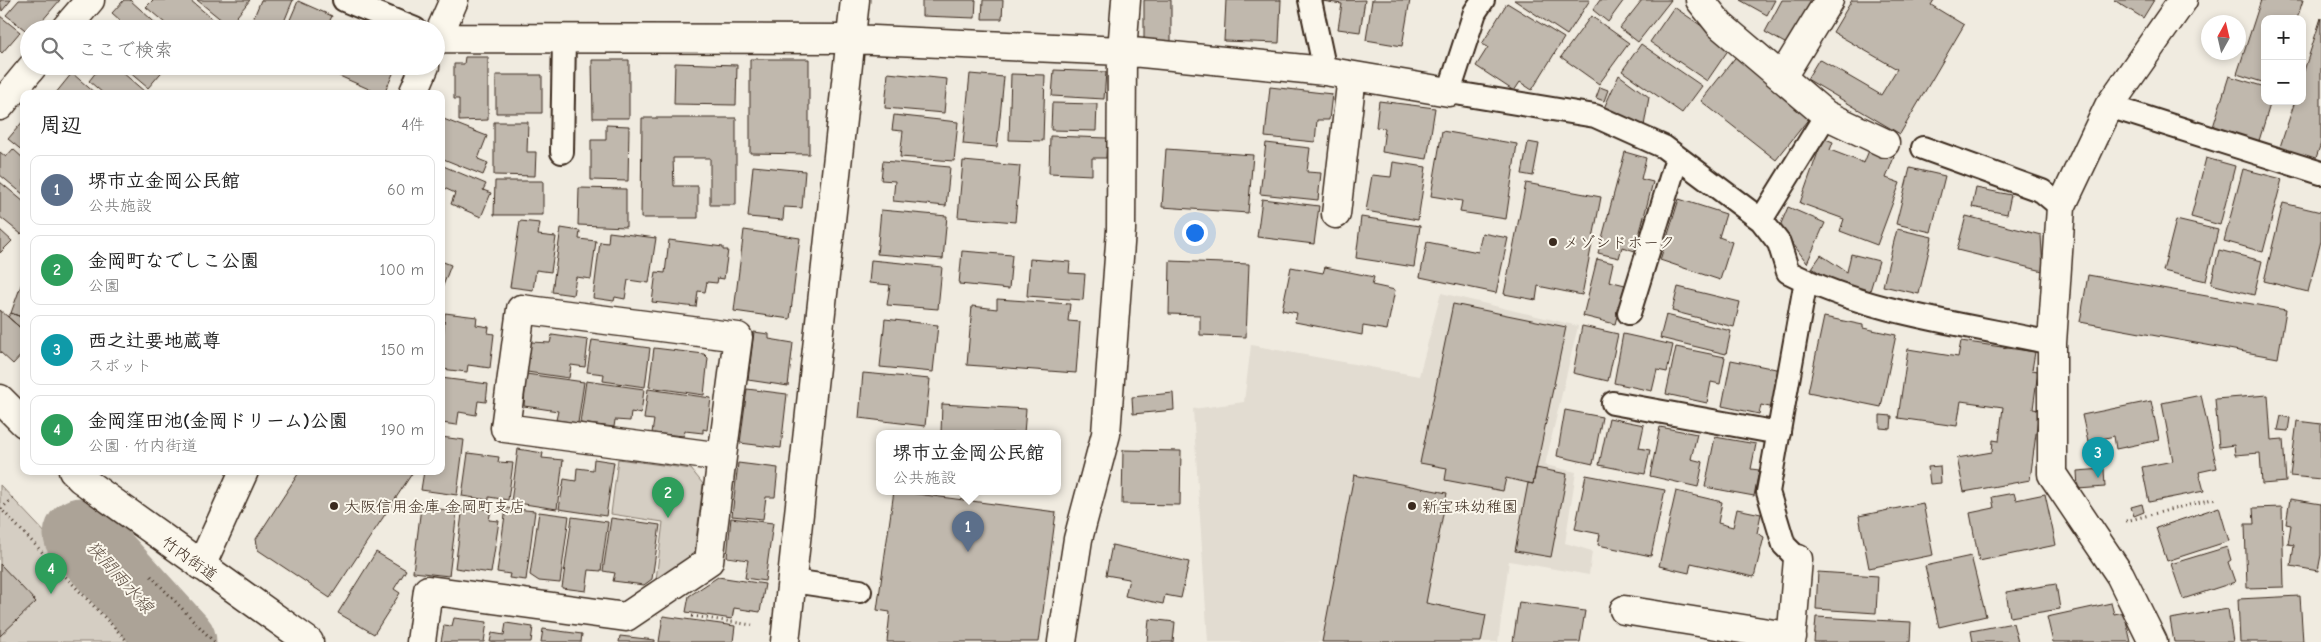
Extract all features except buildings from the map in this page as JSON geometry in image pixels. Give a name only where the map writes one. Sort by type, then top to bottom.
[{"type":"street","points":[[73,20],[90,0]]},
{"type":"street","points":[[441,20],[454,0]]},
{"type":"street","points":[[785,636],[855,0]]},
{"type":"street","points":[[1062,642],[1078,539],[1106,434],[1122,230],[1122,51],[1126,0]]},
{"type":"street","points":[[1700,0],[1720,25],[1826,115],[1885,143]]},
{"type":"street","points":[[1782,77],[1829,0]]},
{"type":"street","points":[[2153,642],[2120,575],[2052,474],[2052,343],[2061,207],[2109,106],[2183,0]]},
{"type":"street","points":[[445,36],[852,39],[1122,51],[1325,71],[1449,92]]},
{"type":"street","points":[[0,106],[26,75]]},
{"type":"street","points":[[415,90],[421,75]]},
{"type":"street","points":[[1336,214],[1352,76]]},
{"type":"street","points":[[421,642],[428,590],[626,617],[709,561],[738,337],[521,309],[506,428],[722,457]]},
{"type":"street","points":[[0,399],[20,419]]},
{"type":"street","name":"竹内街道","points":[[77,475],[309,642]]},
{"type":"street","points":[[201,566],[242,475]]},
{"type":"street","points":[[1624,610],[1792,640],[1798,559]]},
{"type":"lane","points":[[344,0],[392,20]]},
{"type":"lane","points":[[1310,0],[1325,71]]},
{"type":"lane","points":[[1483,0],[1475,12],[1449,92],[1595,116],[1664,147],[1761,220],[1779,243],[1788,272],[1806,280],[1876,306],[2052,343]]},
{"type":"lane","points":[[562,152],[564,38]]},
{"type":"lane","points":[[2109,106],[2321,173]]},
{"type":"lane","points":[[1761,220],[1826,115]]},
{"type":"lane","points":[[1923,148],[2042,191],[2061,207]]},
{"type":"lane","points":[[1629,313],[1677,158]]},
{"type":"lane","points":[[1798,559],[1784,545],[1768,492],[1806,280]]},
{"type":"lane","points":[[1613,403],[1780,433]]},
{"type":"lane","points":[[792,581],[860,591]]},
{"type":"path","points":[[13,498],[0,509],[128,642]]},
{"type":"path","points":[[2091,530],[2216,498]]},
{"type":"path","points":[[639,608],[785,636]]},
{"type":"shaded area","points":[[1441,293],[1578,326],[1545,465],[1576,472],[1565,543],[1592,551],[1589,575],[1509,561],[1498,642],[1208,642],[1193,409],[1244,402],[1251,345],[1419,376]]},
{"type":"shaded area","points":[[618,459],[691,469],[703,484],[694,555],[656,580],[663,522],[611,514]]},
{"type":"shaded area","points":[[0,485],[148,642],[0,642]]},
{"type":"waterway","name":"狭間雨水線","points":[[81,535],[179,642]]},
{"type":"place","name":"メゾンドホーク","points":[[1553,242]]},
{"type":"place","name":"西之辻要地蔵尊","points":[[2098,478]]},
{"type":"place","name":"大阪信用金庫 金岡町支店","points":[[334,506]]},
{"type":"place","name":"新宝珠幼稚園","points":[[1412,506]]},
{"type":"place","name":"金岡町なでしこ公園","points":[[668,518]]},
{"type":"place","name":"堺市立金岡公民館","points":[[968,552]]},
{"type":"place","name":"金岡窪田池(金岡ドリーム)公園","points":[[51,594]]}]
